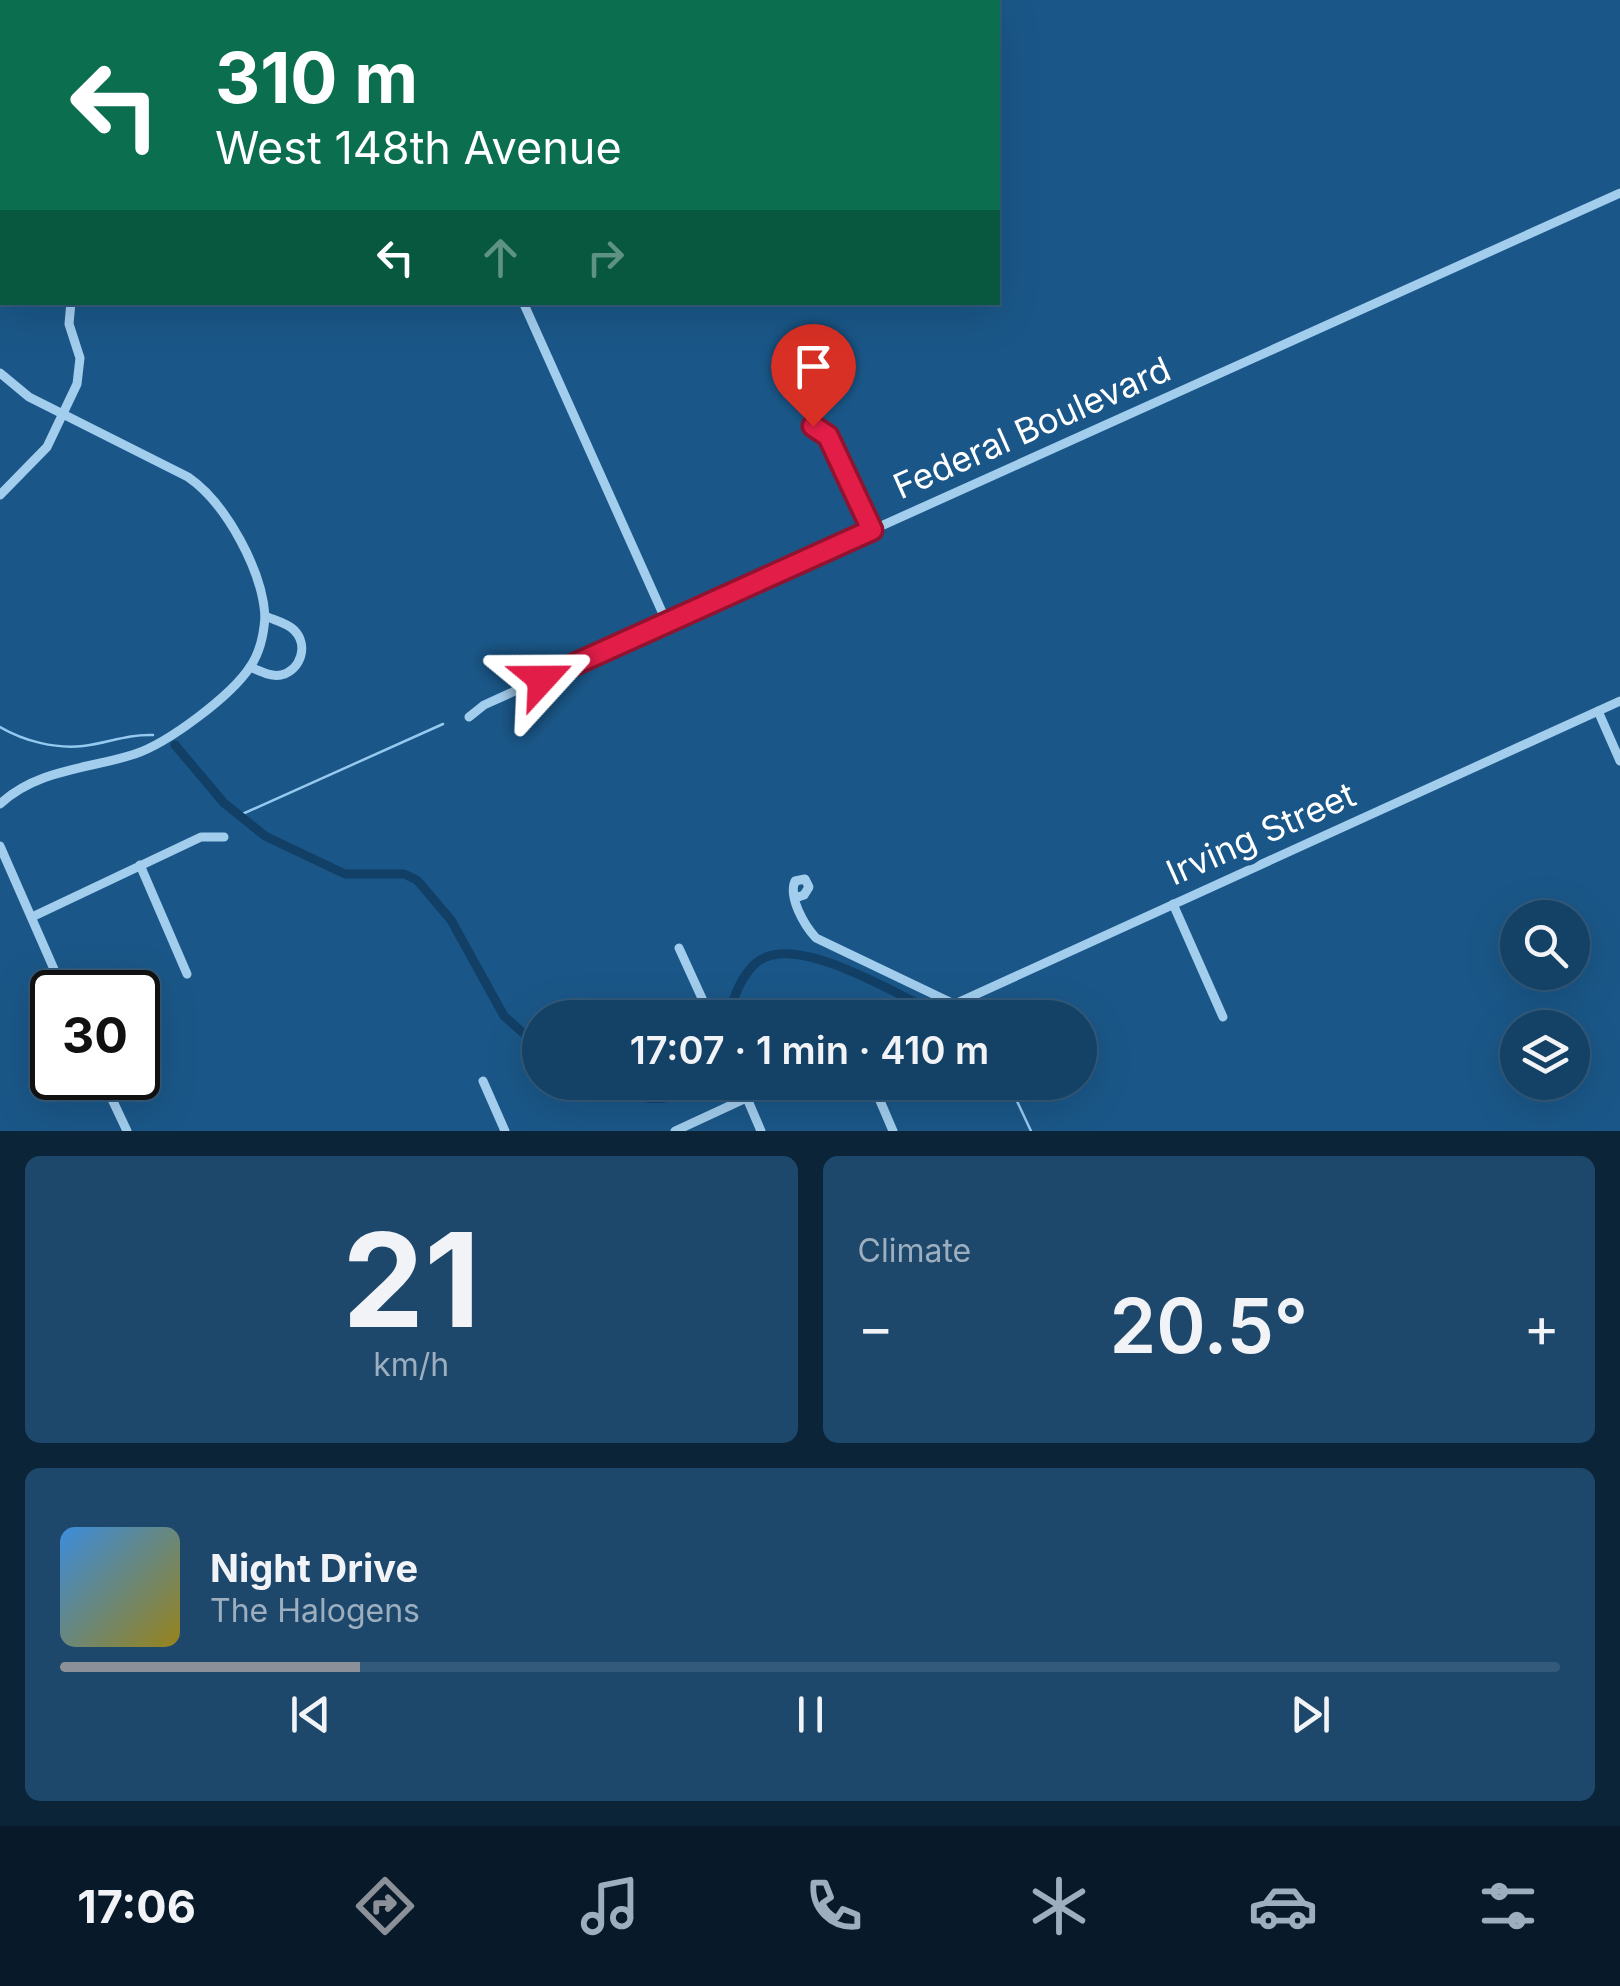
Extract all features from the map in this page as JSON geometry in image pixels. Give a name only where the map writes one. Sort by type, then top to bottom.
[{"type":"street","name":"Federal Boulevard","points":[[470,717],[484,705],[1620,193]]},
{"type":"street","points":[[0,495],[39,457],[78,384],[81,367],[69,324],[71,305]]},
{"type":"street","points":[[524,305],[667,622]]},
{"type":"street","points":[[0,373],[28,398],[188,477],[212,495],[227,516],[259,586],[265,616],[262,640],[250,667],[232,687],[154,746],[40,779],[0,804]]},
{"type":"street","points":[[813,426],[828,436],[872,530]]},
{"type":"street","points":[[250,667],[279,675],[293,668],[300,657],[301,643],[294,630],[265,616]]},
{"type":"street","name":"Irving Street","points":[[963,1000],[1620,701]]},
{"type":"street","points":[[1598,711],[1620,761]]},
{"type":"street","points":[[32,917],[201,837],[224,837]]},
{"type":"street","points":[[0,846],[55,970]]},
{"type":"street","points":[[140,865],[187,974]]},
{"type":"street","points":[[795,898],[816,938],[946,1000]]},
{"type":"street","points":[[1173,904],[1223,1017]]},
{"type":"street","points":[[680,948],[703,1000]]},
{"type":"street","points":[[483,1082],[505,1131]]},
{"type":"street","points":[[112,1100],[126,1131]]},
{"type":"street","points":[[675,1131],[742,1100]]},
{"type":"street","points":[[747,1100],[761,1131]]},
{"type":"street","points":[[880,1100],[893,1131]]},
{"type":"waterway","points":[[238,816],[443,724]]},
{"type":"waterway","points":[[0,727],[29,740],[62,746],[153,735]]},
{"type":"waterway","points":[[175,745],[224,803],[265,836],[345,874],[404,874],[417,880],[451,920],[504,1016],[522,1032]]},
{"type":"waterway","points":[[734,1000],[756,963],[772,955],[793,954],[842,967],[911,1000]]},
{"type":"waterway","points":[[1016,1100],[1031,1131]]},
{"type":"route","points":[[542,679],[872,530],[828,436],[813,426]]}]
